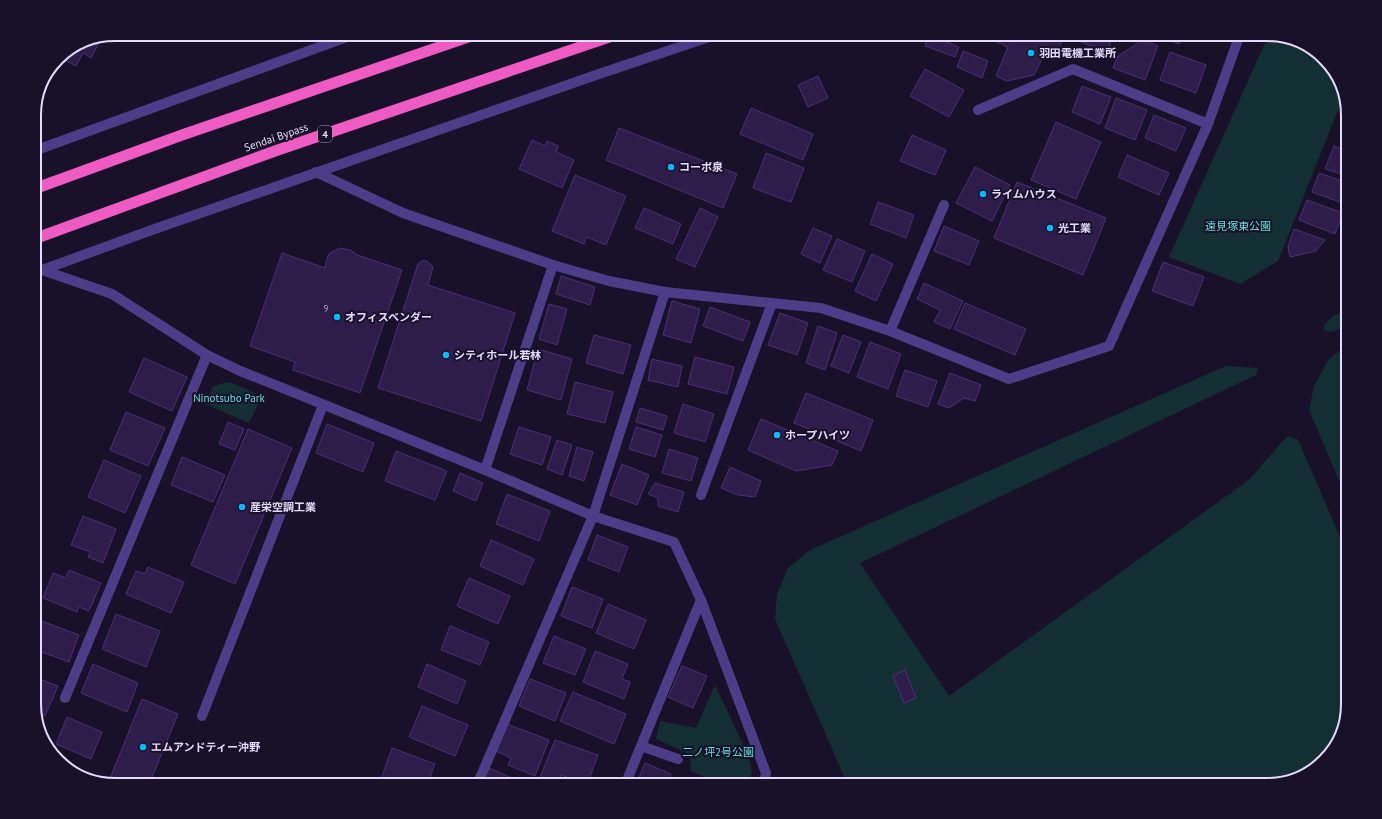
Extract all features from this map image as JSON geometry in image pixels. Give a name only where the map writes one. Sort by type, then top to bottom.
[{"type":"highway","points":[[41,186],[182,135],[457,41]]},
{"type":"highway","name":"Sendai Bypass","points":[[41,236],[275,151],[597,41]]},
{"type":"street","points":[[41,148],[336,41]]},
{"type":"street","points":[[41,271],[149,230],[697,41]]},
{"type":"street","points":[[316,172],[403,213],[553,265],[609,281],[665,292],[821,308],[890,331],[1009,379],[1110,346],[1208,124],[1238,41]]},
{"type":"street","points":[[978,110],[1073,69],[1208,124]]},
{"type":"street","points":[[890,331],[944,205]]},
{"type":"street","points":[[485,470],[553,265]]},
{"type":"street","points":[[41,273],[112,294],[207,355],[238,370],[485,470],[593,516],[674,542],[701,600],[766,773],[765,778]]},
{"type":"street","points":[[480,778],[593,516],[665,292]]},
{"type":"street","points":[[701,495],[772,303]]},
{"type":"street","points":[[65,698],[207,355]]},
{"type":"street","points":[[202,716],[323,405]]},
{"type":"street","points":[[628,778],[701,600]]},
{"type":"street","points":[[641,746],[678,759]]},
{"type":"green space","name":"遠見塚東公園","points":[[1266,41],[1296,47],[1312,56],[1326,70],[1331,78],[1335,86],[1340,105],[1278,261],[1240,284],[1169,257]]},
{"type":"green space","points":[[1341,313],[1341,328],[1331,332],[1324,330],[1324,325],[1333,316]]},
{"type":"green space","points":[[1341,350],[1341,485],[1309,410],[1314,386],[1329,359]]},
{"type":"green space","points":[[1226,366],[1258,368],[1256,375],[860,563],[949,696],[1250,479],[1288,436],[1298,440],[1341,539],[1341,704],[1335,733],[1326,749],[1312,763],[1296,772],[1267,778],[845,778],[775,619],[777,594],[788,568],[810,550]]},
{"type":"green space","name":"Ninotsubo Park","points":[[229,382],[262,396],[249,423],[205,404],[213,386]]},
{"type":"green space","name":"二ノ坪2号公園","points":[[715,685],[748,755],[752,772],[750,778],[708,778],[690,771],[691,755],[656,739],[660,721],[696,728]]},
{"type":"building","points":[[927,41],[944,41],[959,47],[955,57],[925,46]]},
{"type":"building","name":"羽田電機工業所","points":[[1062,41],[1055,59],[1042,59],[1034,75],[1007,81],[996,76],[1008,47],[997,42]]},
{"type":"building","points":[[1078,41],[1111,41],[1107,52]]},
{"type":"building","points":[[1141,41],[1158,46],[1145,80],[1113,68],[1118,56]]},
{"type":"building","points":[[1171,41],[1180,41],[1179,44]]},
{"type":"building","points":[[99,42],[91,58],[83,53],[76,66],[65,60],[74,53]]},
{"type":"building","points":[[963,51],[988,61],[982,78],[957,67]]},
{"type":"building","points":[[1170,52],[1206,65],[1196,93],[1160,80]]},
{"type":"building","points":[[925,69],[964,90],[949,117],[910,96]]},
{"type":"building","points":[[818,76],[828,98],[808,107],[798,85]]},
{"type":"building","points":[[1082,86],[1111,97],[1100,124],[1072,112]]},
{"type":"building","points":[[1116,98],[1147,110],[1135,140],[1105,128]]},
{"type":"building","points":[[751,108],[813,134],[803,160],[740,134]]},
{"type":"building","points":[[1154,115],[1186,128],[1176,151],[1145,138]]},
{"type":"building","points":[[1056,122],[1101,142],[1076,199],[1031,180]]},
{"type":"building","name":"コーポ泉","points":[[619,128],[737,174],[723,208],[606,160]]},
{"type":"building","points":[[912,135],[946,150],[935,175],[900,161]]},
{"type":"building","points":[[532,140],[545,146],[547,141],[558,146],[556,152],[574,160],[562,188],[519,169]]},
{"type":"building","points":[[1334,146],[1341,148],[1341,174],[1325,169]]},
{"type":"building","points":[[766,153],[804,168],[791,202],[753,188]]},
{"type":"building","points":[[1127,155],[1169,173],[1159,195],[1118,177]]},
{"type":"building","name":"ライムハウス","points":[[975,167],[1010,185],[992,221],[956,203]]},
{"type":"building","points":[[1319,173],[1341,181],[1341,202],[1312,192]]},
{"type":"building","points":[[575,175],[626,196],[606,245],[587,237],[584,244],[552,231]]},
{"type":"building","name":"光工業","points":[[1017,182],[1106,218],[1083,275],[994,238]]},
{"type":"building","points":[[1307,200],[1341,212],[1341,218],[1335,234],[1299,220]]},
{"type":"building","points":[[878,202],[914,215],[906,238],[870,224]]},
{"type":"building","points":[[644,208],[681,224],[673,244],[635,228]]},
{"type":"building","points":[[700,208],[718,217],[695,267],[676,259]]},
{"type":"building","points":[[944,226],[979,241],[969,265],[934,251]]},
{"type":"building","points":[[813,228],[832,236],[820,263],[801,254]]},
{"type":"building","points":[[1294,229],[1325,240],[1316,251],[1290,257],[1288,247]]},
{"type":"building","points":[[837,239],[865,251],[852,282],[823,270]]},
{"type":"building","points":[[340,248],[350,250],[357,255],[402,270],[360,393],[293,370],[295,362],[250,346],[282,253],[325,268],[327,258],[330,253]]},
{"type":"building","points":[[872,254],[893,264],[876,301],[855,291]]},
{"type":"building","points":[[422,261],[427,261],[433,267],[428,285],[515,313],[481,421],[378,388],[418,264]]},
{"type":"building","points":[[1163,262],[1204,277],[1193,306],[1152,291]]},
{"type":"building","points":[[561,276],[595,287],[590,305],[556,294]]},
{"type":"building","points":[[924,283],[963,301],[950,329],[934,322],[940,310],[917,299]]},
{"type":"building","points":[[672,301],[700,309],[691,343],[663,335]]},
{"type":"building","points":[[965,303],[1026,329],[1015,355],[954,329]]},
{"type":"building","points":[[549,304],[567,309],[557,345],[539,339]]},
{"type":"building","points":[[710,307],[750,322],[743,341],[703,326]]},
{"type":"building","points":[[780,313],[808,323],[797,355],[768,345]]},
{"type":"building","points":[[818,326],[837,333],[825,370],[806,363]]},
{"type":"building","points":[[594,335],[631,345],[623,374],[586,363]]},
{"type":"building","points":[[843,335],[861,342],[849,373],[831,366]]},
{"type":"building","points":[[870,342],[901,354],[888,389],[857,377]]},
{"type":"building","points":[[538,349],[572,359],[561,400],[527,390]]},
{"type":"building","points":[[695,357],[734,367],[727,394],[688,384]]},
{"type":"building","points":[[144,358],[187,377],[172,411],[129,392]]},
{"type":"building","points":[[652,359],[682,366],[678,387],[648,380]]},
{"type":"building","points":[[905,370],[937,381],[928,407],[896,396]]},
{"type":"building","points":[[950,373],[981,385],[975,401],[964,398],[949,408],[938,404]]},
{"type":"building","points":[[575,382],[613,392],[605,423],[567,414]]},
{"type":"building","points":[[806,393],[873,420],[861,451],[794,423]]},
{"type":"building","points":[[683,404],[714,414],[705,442],[674,433]]},
{"type":"building","points":[[640,408],[667,416],[663,430],[636,422]]},
{"type":"building","points":[[126,412],[165,428],[148,466],[110,450]]},
{"type":"building","name":"ホープハイツ","points":[[761,419],[838,451],[832,465],[796,471],[748,450]]},
{"type":"building","points":[[228,422],[244,429],[235,450],[219,444]]},
{"type":"building","points":[[327,424],[374,443],[363,472],[316,453]]},
{"type":"building","points":[[519,427],[551,437],[542,465],[510,454]]},
{"type":"building","points":[[636,427],[662,435],[655,457],[629,449]]},
{"type":"building","name":"産栄空調工業","points":[[248,429],[292,448],[235,584],[191,565]]},
{"type":"building","points":[[557,440],[572,445],[562,475],[547,469]]},
{"type":"building","points":[[577,447],[593,452],[584,481],[569,476]]},
{"type":"building","points":[[669,449],[698,458],[691,481],[662,473]]},
{"type":"building","points":[[396,451],[447,471],[435,500],[385,481]]},
{"type":"building","points":[[182,457],[225,475],[213,502],[171,485]]},
{"type":"building","points":[[104,460],[141,476],[125,513],[88,497]]},
{"type":"building","points":[[622,464],[649,475],[637,505],[610,495]]},
{"type":"building","points":[[730,467],[761,481],[755,497],[738,495],[721,488]]},
{"type":"building","points":[[460,473],[483,483],[476,501],[453,491]]},
{"type":"building","points":[[655,483],[684,492],[678,512],[658,506],[658,498],[648,494]]},
{"type":"building","points":[[507,494],[550,511],[539,541],[496,524]]},
{"type":"building","points":[[83,516],[116,529],[103,563],[88,557],[90,552],[71,545]]},
{"type":"building","points":[[597,535],[628,547],[619,572],[588,560]]},
{"type":"building","points":[[491,540],[534,559],[523,585],[480,566]]},
{"type":"building","points":[[148,567],[184,582],[171,613],[126,594],[136,571],[145,574]]},
{"type":"building","points":[[69,570],[101,583],[89,611],[79,607],[77,612],[43,598],[53,573],[66,578]]},
{"type":"building","points":[[469,578],[510,596],[498,624],[457,606]]},
{"type":"building","points":[[572,587],[603,599],[592,628],[561,616]]},
{"type":"building","points":[[608,604],[646,620],[634,649],[596,633]]},
{"type":"building","points":[[116,614],[160,631],[146,667],[102,649]]},
{"type":"building","points":[[41,621],[79,635],[69,662],[41,652]]},
{"type":"building","points":[[450,626],[489,642],[480,665],[441,650]]},
{"type":"building","points":[[554,636],[586,649],[575,675],[543,663]]},
{"type":"building","points":[[595,651],[628,664],[622,679],[630,682],[624,699],[583,682]]},
{"type":"building","points":[[93,664],[138,683],[127,712],[81,693]]},
{"type":"building","points":[[427,664],[466,681],[457,704],[418,687]]},
{"type":"building","points":[[682,666],[707,676],[693,708],[668,697]]},
{"type":"building","points":[[905,670],[916,698],[904,703],[893,676]]},
{"type":"building","points":[[530,679],[566,693],[555,721],[519,706]]},
{"type":"building","points":[[41,680],[58,686],[45,716],[42,715]]},
{"type":"building","points":[[573,692],[626,714],[614,744],[560,721]]},
{"type":"building","name":"エムアンドティー沖野","points":[[142,699],[178,714],[152,778],[110,778]]},
{"type":"building","points":[[422,706],[468,725],[455,756],[409,737]]},
{"type":"building","points":[[67,717],[102,732],[91,759],[56,744]]},
{"type":"building","points":[[507,724],[549,740],[535,776],[508,765],[511,758],[496,751]]},
{"type":"building","points":[[555,740],[598,755],[590,778],[569,778],[561,775],[560,778],[540,778]]},
{"type":"building","points":[[392,748],[435,764],[430,778],[381,778]]},
{"type":"building","points":[[645,763],[671,774],[670,778],[639,778]]},
{"type":"building","points":[[489,768],[512,778],[485,778]]},
{"type":"place","name":"羽田電機工業所","points":[[1031,53]]},
{"type":"place","name":"コーポ泉","points":[[671,167]]},
{"type":"place","name":"ライムハウス","points":[[983,194]]},
{"type":"place","name":"光工業","points":[[1050,228]]},
{"type":"place","name":"オフィスベンダー","points":[[337,317]]},
{"type":"place","name":"シティホール若林","points":[[446,355]]},
{"type":"place","name":"ホープハイツ","points":[[777,435]]},
{"type":"place","name":"産栄空調工業","points":[[242,507]]},
{"type":"place","name":"エムアンドティー沖野","points":[[143,747]]}]
